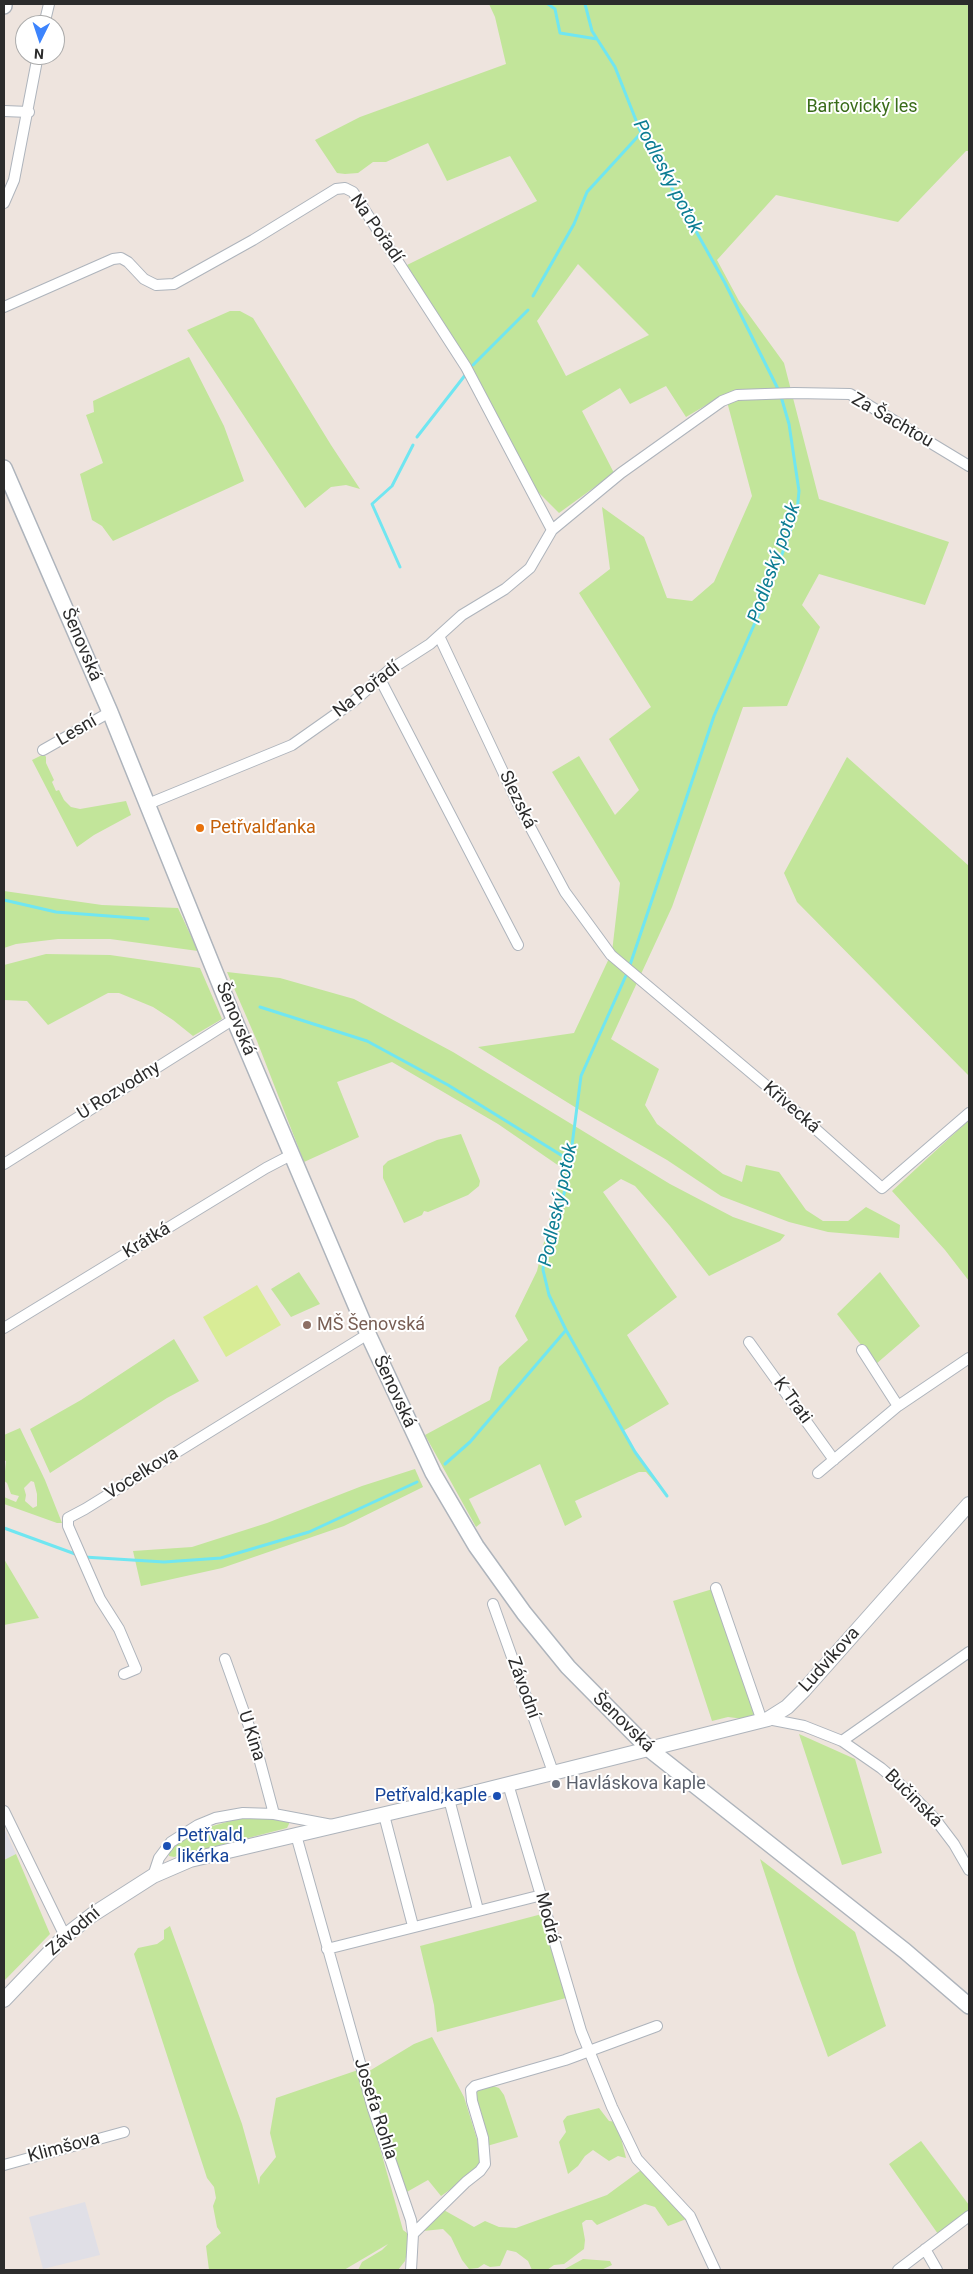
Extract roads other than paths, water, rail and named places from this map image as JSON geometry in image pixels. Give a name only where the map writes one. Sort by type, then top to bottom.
[{"type":"main road","name":"Šenovská","points":[[4,468],[110,712],[234,1019],[368,1334],[433,1473],[476,1546],[514,1600],[557,1654],[606,1708],[649,1749],[905,1951],[969,2006]]},
{"type":"street","points":[[4,203],[14,180],[36,65]]},
{"type":"street","points":[[4,111],[28,112]]},
{"type":"street","name":"Na Pořadí","points":[[4,307],[113,258],[121,258],[128,262],[144,279],[156,285],[174,284],[253,240],[336,189],[345,188],[353,192],[466,367],[552,530]]},
{"type":"street","name":"Za Šachtou","points":[[722,401],[737,395],[794,392],[850,394],[969,466]]},
{"type":"street","name":"Na Pořadí","points":[[148,804],[292,745],[353,702],[380,678],[439,636],[462,615],[505,589],[530,568],[552,530],[621,473],[722,401]]},
{"type":"street","name":"Slezská","points":[[439,636],[520,808],[564,892],[611,955]]},
{"type":"street","points":[[380,678],[518,945]]},
{"type":"street","name":"Lesní","points":[[43,750],[110,712]]},
{"type":"street","name":"Křivecká","points":[[611,955],[774,1093],[882,1188],[969,1114]]},
{"type":"street","name":"U Rozvodny","points":[[4,1164],[234,1019]]},
{"type":"street","name":"Krátká","points":[[4,1328],[266,1168],[291,1155]]},
{"type":"street","name":"Vocelkova","points":[[124,1674],[136,1669],[119,1629],[100,1600],[68,1526],[68,1518],[368,1334]]},
{"type":"street","name":"K Trati","points":[[749,1342],[834,1460]]},
{"type":"street","points":[[862,1350],[898,1406]]},
{"type":"street","points":[[818,1473],[898,1406],[969,1358]]},
{"type":"street","name":"Ludvíkova","points":[[649,1749],[765,1720],[787,1706],[804,1690],[969,1504]]},
{"type":"street","points":[[716,1588],[765,1720]]},
{"type":"street","name":"Závodní","points":[[493,1604],[553,1772]]},
{"type":"street","points":[[842,1741],[969,1652]]},
{"type":"street","name":"U Kina","points":[[225,1659],[255,1743],[274,1814]]},
{"type":"street","name":"Bučinská","points":[[765,1720],[804,1726],[842,1741],[881,1768],[909,1792],[944,1829],[969,1870]]},
{"type":"street","name":"Závodní","points":[[4,2000],[65,1936],[108,1904],[153,1876],[201,1857],[384,1815],[649,1749]]},
{"type":"street","name":"Modrá","points":[[508,1784],[542,1895],[562,1972],[589,2052],[637,2159],[690,2216],[715,2270]]},
{"type":"street","points":[[449,1799],[478,1910]]},
{"type":"street","points":[[4,1811],[65,1936]]},
{"type":"street","name":"Závodní","points":[[153,1876],[159,1858],[167,1846],[198,1825],[215,1818],[235,1814],[274,1814],[336,1826]]},
{"type":"street","points":[[384,1815],[413,1926]]},
{"type":"street","name":"Josefa Rohla","points":[[296,1835],[373,2109],[411,2220],[413,2234],[409,2268]]},
{"type":"street","points":[[327,1948],[542,1895]]},
{"type":"street","points":[[413,2234],[466,2182],[480,2171],[485,2164],[483,2138],[472,2101],[471,2090],[475,2086],[589,2052],[657,2026]]},
{"type":"street","name":"Klimšova","points":[[4,2165],[124,2132]]},
{"type":"street","points":[[898,2270],[969,2216]]},
{"type":"street","points":[[925,2250],[937,2270]]},
{"type":"waterway","points":[[548,4],[555,9],[560,33],[597,39]]},
{"type":"waterway","name":"Podleský potok","points":[[585,4],[592,31],[615,67],[641,133],[725,283],[780,393],[789,424],[799,491],[797,512],[769,591],[714,716],[629,968]]},
{"type":"waterway","points":[[533,296],[574,224],[587,192],[641,133]]},
{"type":"waterway","points":[[473,365],[528,310]]},
{"type":"waterway","points":[[417,437],[466,374]]},
{"type":"waterway","points":[[400,567],[372,504],[392,486],[413,445]]},
{"type":"waterway","points":[[4,900],[56,912],[148,919]]},
{"type":"waterway","name":"Podleský potok","points":[[445,1464],[470,1442],[566,1330],[549,1295],[543,1270],[544,1257],[567,1184],[581,1076],[628,971]]},
{"type":"waterway","points":[[260,1007],[367,1041],[448,1085],[569,1160]]},
{"type":"waterway","points":[[566,1330],[635,1452],[667,1496]]},
{"type":"waterway","name":"Podleský potok","points":[[84,1557],[164,1562],[221,1558],[309,1532],[417,1482]]},
{"type":"waterway","name":"Podleský potok","points":[[4,1528],[78,1555]]},
{"type":"place","name":"Petřvalďanka","points":[[200,828]]},
{"type":"place","name":"MŠ Šenovská","points":[[307,1325]]},
{"type":"place","name":"Havláskova kaple","points":[[556,1784]]},
{"type":"place","name":"Petřvald,kaple","points":[[497,1796]]},
{"type":"place","name":"Petřvald, likérka","points":[[167,1846]]},
{"type":"park label","name":"Bartovický les","points":[[862,107]]}]
